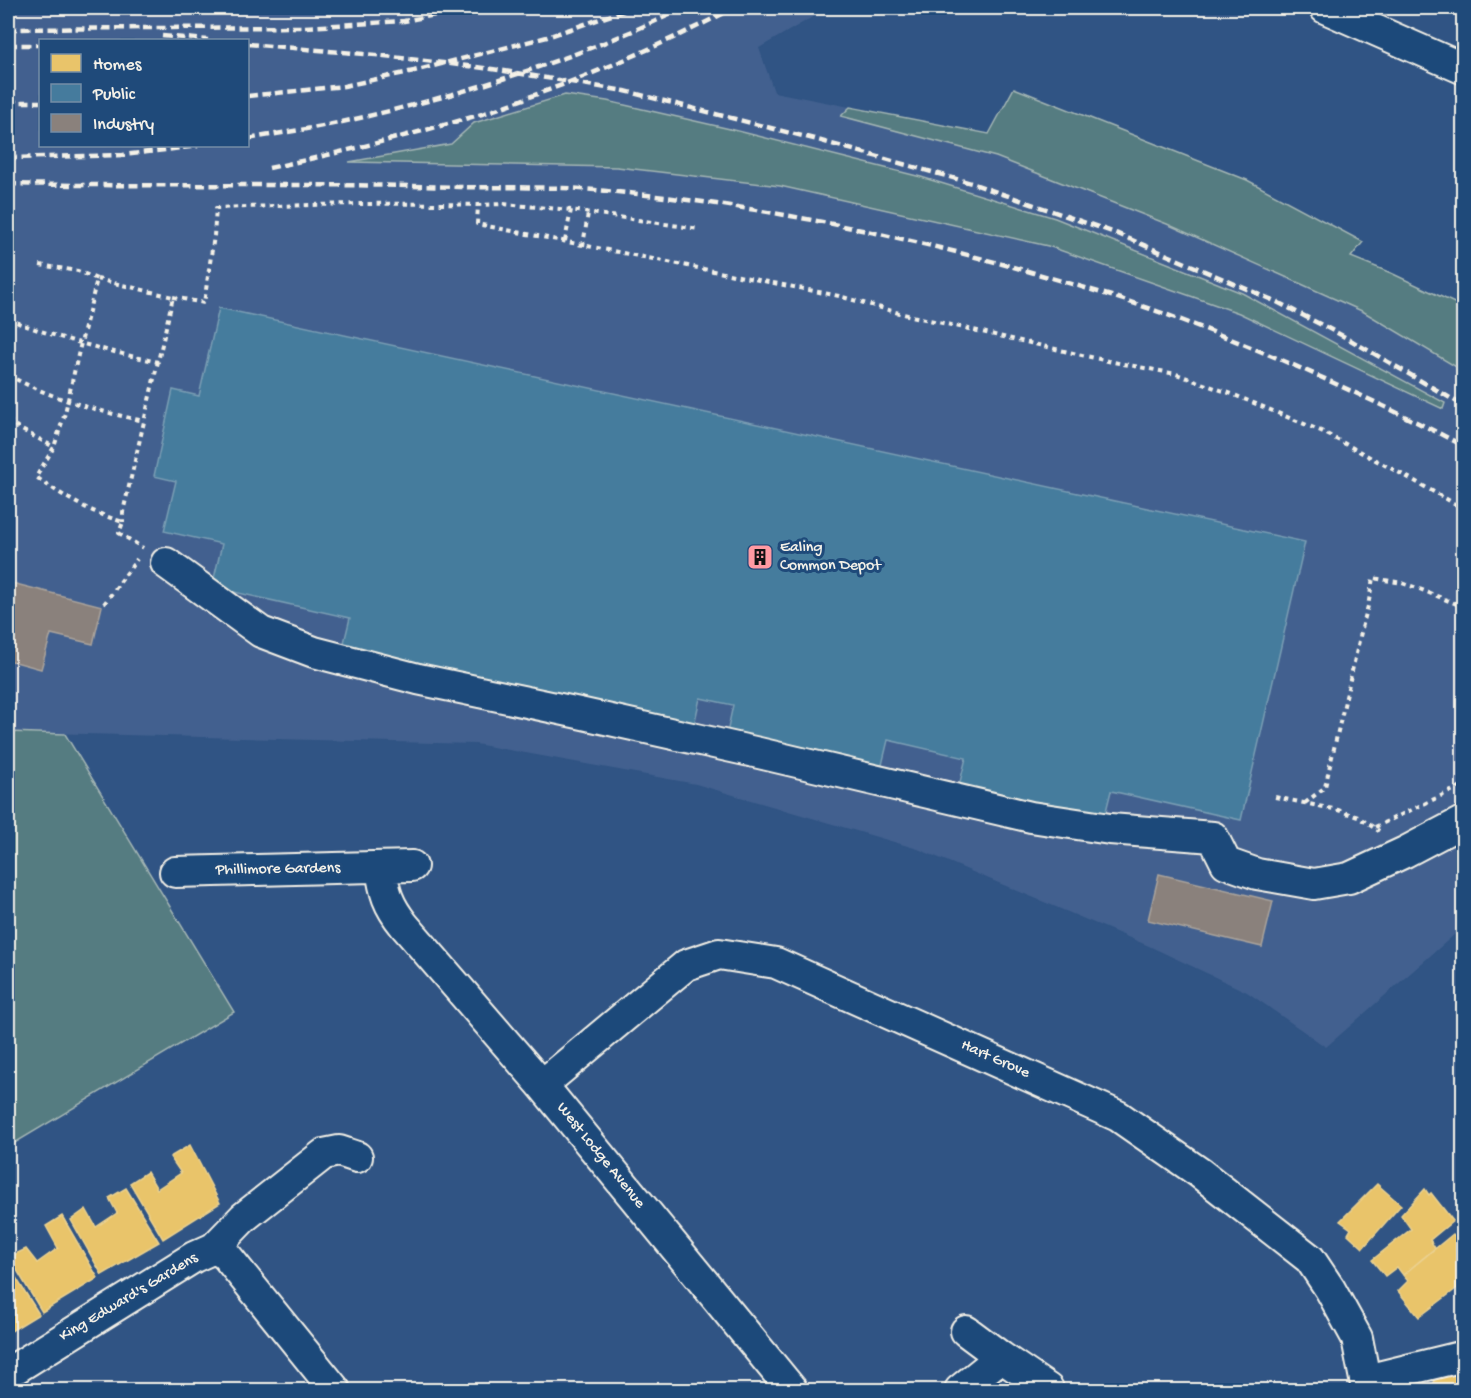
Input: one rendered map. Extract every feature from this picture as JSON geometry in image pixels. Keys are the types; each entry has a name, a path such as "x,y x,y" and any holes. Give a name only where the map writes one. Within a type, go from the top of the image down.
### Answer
{"street":[{"path":"1325,8 1464,69"},
{"path":"155,556 261,632 314,652 418,679 748,750 1031,817 1110,829 1213,837 1226,863 1257,874 1314,884 1349,878 1464,821"},
{"name":"Phillimore Gardens","path":"175,872 412,866"},
{"name":"West Lodge Avenue","path":"381,867 384,890 395,914 542,1085 792,1390"},
{"name":"Hart Grove","path":"542,1085 686,965 720,954 776,963 1118,1116 1200,1173 1310,1259 1330,1289 1357,1338 1366,1385"},
{"path":"214,1248 244,1217 324,1154 339,1151 357,1157"},
{"name":"King Edward's Gardens","path":"8,1373 194,1257 214,1248 225,1254 335,1390"},
{"path":"966,1331 1048,1389"},
{"path":"1366,1385 1464,1356"},
{"path":"960,1390 1001,1357"}],"path":[{"path":"40,265 78,271 97,279 204,303 216,208 343,204 503,204 571,210 699,229"},
{"path":"478,205 477,224 839,296 1108,361 1176,374 1232,394 1320,431 1464,509"},
{"path":"565,241 571,210"},
{"path":"583,246 588,213"},
{"path":"97,279 68,401 54,447 36,477 83,507 123,522"},
{"path":"104,604 155,556 119,533 173,297"},
{"path":"8,319 81,343 158,362"},
{"path":"8,375 26,385 68,401 104,413 144,421"},
{"path":"8,420 54,447"},
{"path":"1305,803 1325,787 1373,578 1409,585 1464,607"},
{"path":"1374,828 1464,785"},
{"path":"1275,797 1358,817 1380,832"}],"shaded area":[{"path":"8,8 828,8 759,48 774,92 1001,137 1224,205 1391,273 1463,307 1463,927 1326,1047 1247,992 1149,946 918,849 696,784 476,744 8,732"}],"green space":[{"path":"1014,88 1247,180 1363,242 1351,257 1463,307 1463,371 1364,312 1167,224 996,157 841,116 850,107 989,134"},
{"path":"565,95 607,101 730,129 921,177 1055,218 1242,293 1445,403 1443,409 1239,313 1048,246 780,186 617,167 349,162 451,144 474,123"},
{"path":"8,732 65,734 234,1012 8,1147"}],"building: Homes":[{"path":"190,1145 220,1203 163,1239 130,1183 147,1172 157,1189 181,1173 170,1157"},
{"path":"1377,1184 1401,1205 1363,1248 1348,1234 1351,1229 1340,1221"},
{"path":"126,1188 159,1242 102,1275 71,1220 86,1209 96,1227 117,1213 109,1198"},
{"path":"1425,1189 1429,1195 1431,1193 1453,1221 1430,1240 1435,1248 1403,1275 1397,1267 1385,1276 1372,1260 1411,1229 1401,1215"},
{"path":"62,1216 98,1278 42,1312 9,1257 26,1249 37,1263 58,1248 46,1226"},
{"path":"1453,1234 1464,1246 1464,1283 1419,1317 1398,1291 1408,1281 1403,1275"},
{"path":"8,1265 39,1314 8,1333"},
{"path":"1464,1370 1464,1390 1436,1390 1433,1380"}],"building: Public":[{"name":"Ealing Common Depot","path":"219,308 1305,542 1241,820 1111,791 1103,823 958,790 966,758 888,740 880,773 726,738 733,705 700,698 693,730 342,651 350,618 212,587 222,544 164,531 176,481 154,476 173,390 199,396"}],"building: Industry":[{"path":"8,582 102,606 93,644 51,634 41,669 8,660"},
{"path":"1159,874 1273,901 1262,947 1148,920"}],"railway":[{"path":"8,29 305,27 404,21 471,8"},
{"path":"249,96 344,86 414,71 547,37 632,8"},
{"path":"249,139 342,122 474,88 602,44 684,8"},
{"path":"269,168 376,143 494,110 608,67 734,8"},
{"path":"162,36 196,39"},
{"path":"249,44 376,55 492,69 625,91 814,139 971,183 1118,234 1277,302 1347,338 1464,406"},
{"path":"8,45 39,45"},
{"path":"8,102 39,102"},
{"path":"8,158 123,155 190,147"},
{"path":"8,184 561,188 649,195 758,210 865,231 971,256 1148,308 1294,365 1464,446"}],"place":[{"name":"Ealing Common Depot","path":"760,557"}]}
